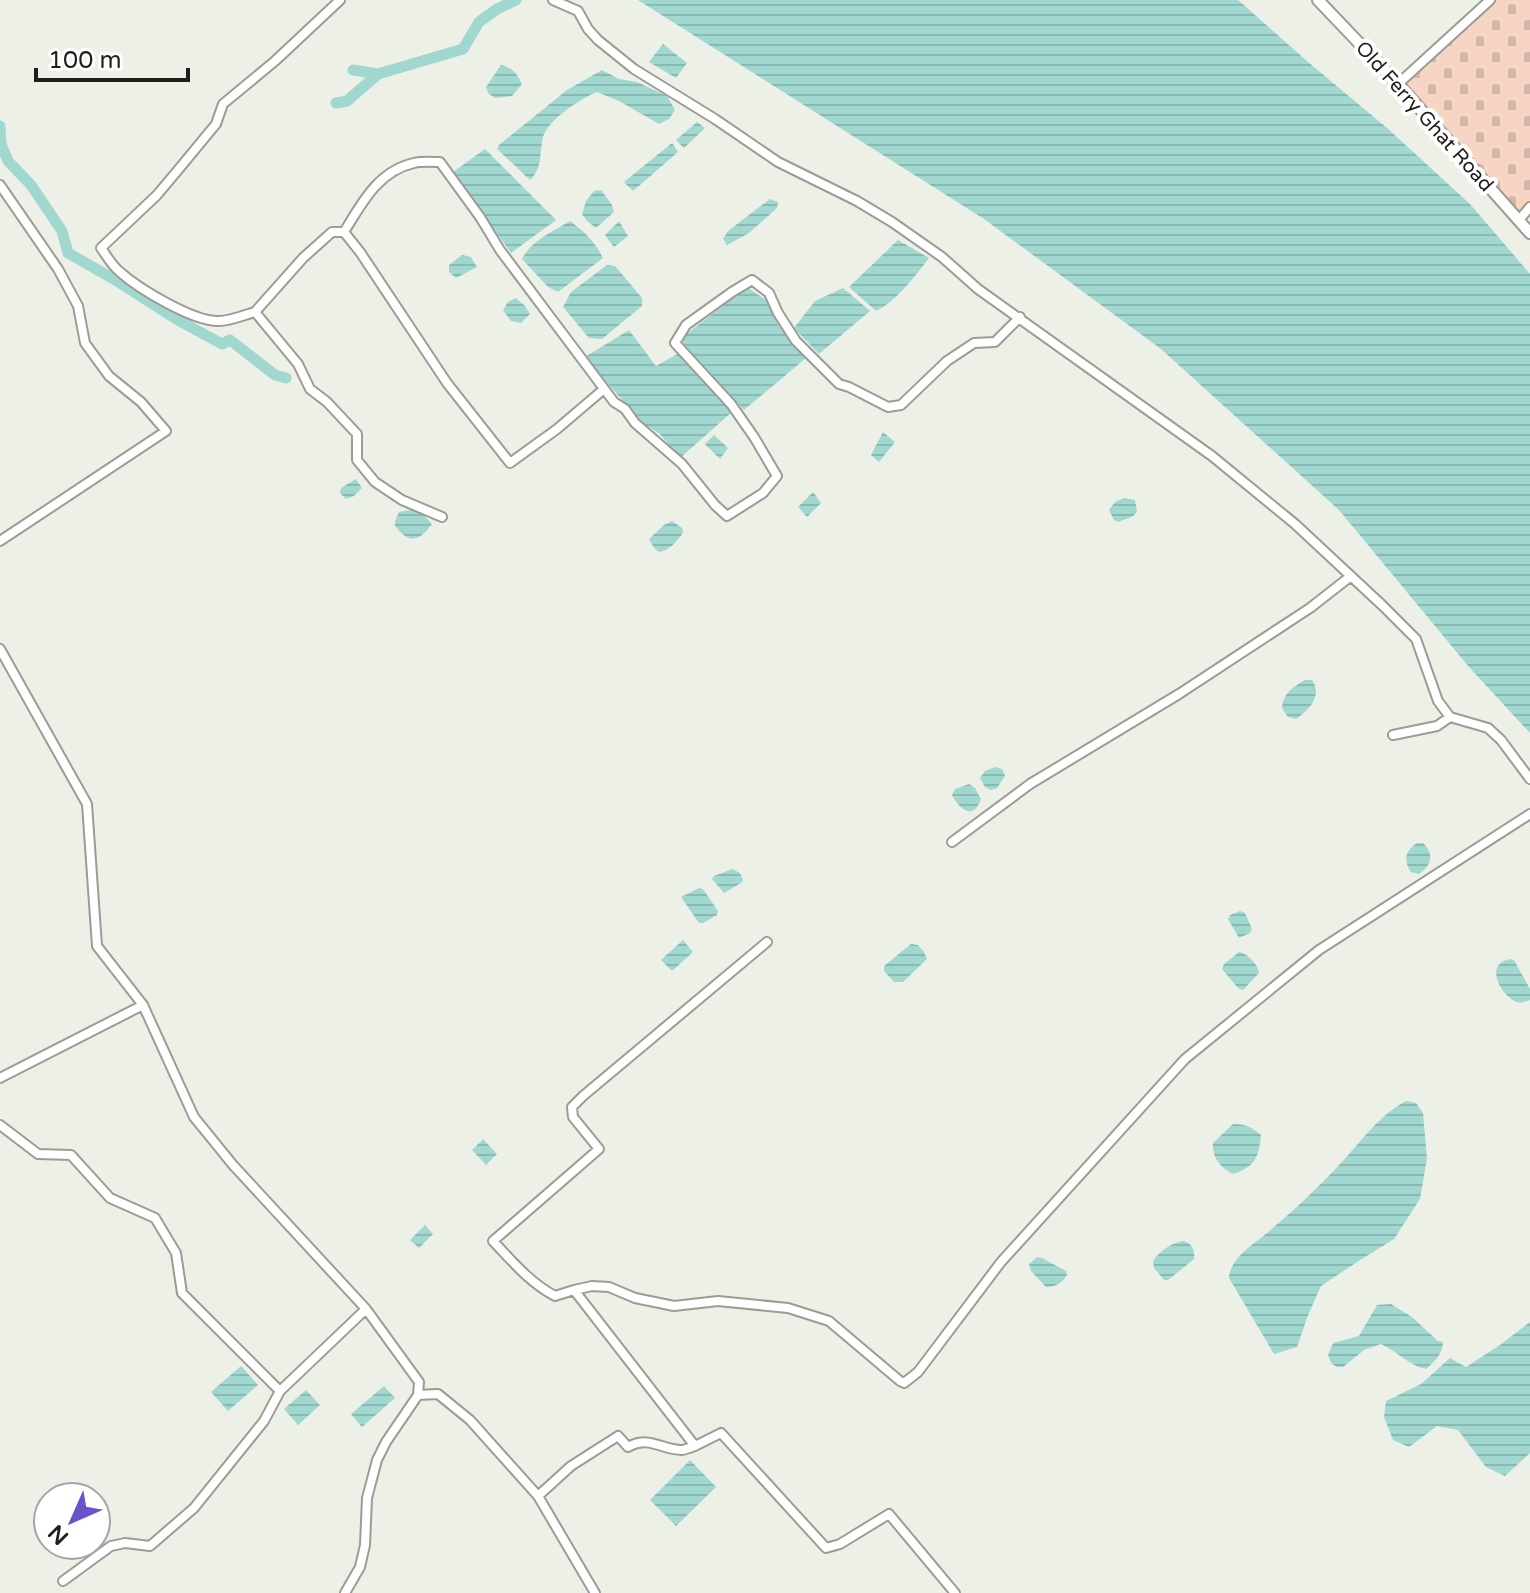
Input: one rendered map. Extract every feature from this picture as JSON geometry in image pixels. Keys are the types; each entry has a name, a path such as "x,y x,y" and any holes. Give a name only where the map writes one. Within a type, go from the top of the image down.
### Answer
{"street":[{"path":"340,0 275,61 223,104 216,124 157,195 101,248 118,271 136,285 197,317 220,322 255,312 303,258 332,232 344,232"},
{"path":"553,0 578,11 598,40 634,69 778,162 892,222 942,257 978,289 1212,456 1295,524 1416,639 1438,701 1450,717 1488,728 1501,740 1530,779"},
{"name":"Old Ferry Ghat Road","path":"1318,0 1398,84 1530,233"},
{"path":"1398,84 1490,0"},
{"path":"344,232 369,192 390,172 415,163 440,162 500,250 614,402 682,464 727,516 763,493 777,476 731,404 675,343 686,325 732,292 752,280 769,293 796,341 839,384 888,407 901,405 947,361 974,343 995,342 1020,317"},
{"path":"0,185 58,269 78,306 85,343 109,376 141,402 166,431 0,541"},
{"path":"1519,220 1530,207"},
{"path":"344,232 447,383 510,463 604,389"},
{"path":"255,312 298,364 310,389 357,434 357,460 375,482 402,500 442,517"},
{"path":"952,842 1030,784 1179,694 1310,608 1351,576"},
{"path":"0,649 87,804 97,946 143,1005 194,1117 233,1165 366,1309 419,1382 418,1395 377,1460 367,1498 365,1545 360,1567 345,1593"},
{"path":"1393,735 1437,726 1450,717"},
{"path":"767,942 572,1107 573,1117 599,1149 493,1241 541,1289 555,1296 592,1286 609,1287 635,1298 674,1306 718,1301 788,1308 829,1321 904,1383 918,1372 1001,1262 1185,1059 1319,950 1530,814"},
{"path":"0,1078 143,1005"},
{"path":"0,1125 38,1154 71,1155 110,1198 155,1218 176,1253 182,1293 280,1391"},
{"path":"574,1290 695,1446"},
{"path":"63,1581 111,1546 125,1543 150,1546 194,1508 264,1421 280,1391 366,1309"},
{"path":"418,1395 438,1394 470,1420 538,1496 595,1593"},
{"path":"538,1496 571,1466 618,1436 628,1447 647,1441 683,1450 721,1433 826,1548 840,1544 889,1514 955,1593"}],"green space":[{"path":"1494,0 1530,0 1530,200 1519,212 1407,84"}],"water":[{"path":"638,0 1238,0 1470,204 1530,274 1530,733 1469,667 1339,510 1161,349 984,219"},
{"path":"663,44 687,63 676,78 649,62"},
{"path":"501,65 514,72 522,84 512,96 495,98 486,87"},
{"path":"602,70 667,96 675,110 669,119 659,124 619,101 597,92 590,95 566,110 546,130 539,165 530,180 497,149 499,145 567,90"},
{"path":"697,122 705,128 684,148 676,140"},
{"path":"672,143 678,152 633,191 624,182"},
{"path":"485,149 556,220 511,253 453,172"},
{"path":"601,190 614,212 596,228 582,214 586,201 594,191"},
{"path":"770,199 778,202 777,208 749,233 727,245 723,239 728,231"},
{"path":"570,221 589,237 603,258 558,292 548,287 522,259 537,242"},
{"path":"619,221 628,236 614,247 605,235"},
{"path":"898,240 929,258 898,295 876,311 849,287"},
{"path":"462,255 471,257 477,267 456,278 449,272 449,265"},
{"path":"607,265 615,266 642,298 642,306 602,339 589,338 563,307 571,292"},
{"path":"747,287 766,300 778,325 806,358 744,410 683,343 684,336"},
{"path":"843,288 870,311 819,354 794,328 815,301"},
{"path":"516,298 530,314 521,323 511,321 503,310 508,302"},
{"path":"629,330 656,366 679,353 732,412 680,458 660,434 641,422 585,357"},
{"path":"883,432 895,442 879,462 871,455"},
{"path":"714,435 728,448 720,459 705,444"},
{"path":"356,479 362,488 346,499 340,493 341,488"},
{"path":"813,492 821,503 807,517 798,507"},
{"path":"1124,498 1135,500 1137,512 1118,522 1109,510 1115,502"},
{"path":"419,510 432,524 419,537 405,536 395,526 399,512"},
{"path":"672,521 682,528 683,533 670,547 659,552 649,539"},
{"path":"1305,680 1312,680 1315,686 1313,702 1296,719 1288,717 1282,708 1284,698"},
{"path":"995,767 1002,769 1005,776 997,788 991,790 980,778 985,771"},
{"path":"969,784 981,799 974,810 966,811 952,795 955,789"},
{"path":"1417,843 1427,847 1430,856 1429,864 1419,874 1411,872 1406,860 1410,849"},
{"path":"732,869 740,873 743,880 724,893 712,879"},
{"path":"703,889 718,911 717,915 703,923 699,923 681,897"},
{"path":"1240,911 1245,913 1252,929 1239,938 1228,919"},
{"path":"683,940 693,952 672,971 661,960"},
{"path":"911,944 918,945 927,959 903,982 894,982 884,971 884,966"},
{"path":"1239,952 1252,960 1259,973 1243,990 1222,969"},
{"path":"1511,959 1530,989 1530,1000 1517,1002 1501,987 1496,973 1498,967"},
{"path":"1406,1101 1416,1103 1423,1113 1427,1158 1420,1199 1394,1239 1321,1286 1297,1347 1274,1354 1229,1278 1236,1260 1321,1184 1378,1122"},
{"path":"1233,1124 1248,1126 1261,1135 1254,1160 1233,1174 1218,1162 1213,1143"},
{"path":"483,1139 497,1154 486,1165 472,1150"},
{"path":"425,1225 433,1234 419,1248 410,1240"},
{"path":"1183,1241 1192,1247 1194,1259 1164,1280 1154,1268 1153,1261 1166,1248"},
{"path":"1037,1257 1066,1271 1067,1275 1058,1284 1046,1287 1031,1271 1029,1264"},
{"path":"1391,1304 1443,1342 1440,1354 1432,1364 1426,1369 1420,1367 1381,1344 1364,1350 1343,1367 1331,1363 1328,1355 1333,1343 1359,1336 1377,1305"},
{"path":"1530,1322 1530,1453 1505,1476 1486,1467 1458,1430 1437,1426 1409,1447 1393,1440 1384,1417 1386,1401 1421,1384 1450,1358 1466,1367"},
{"path":"241,1366 258,1385 228,1411 211,1392"},
{"path":"384,1386 395,1398 362,1427 351,1414"},
{"path":"306,1390 320,1405 298,1425 284,1409"},
{"path":"690,1460 716,1487 676,1526 650,1500"}],"waterway":[{"path":"353,70 378,74 463,49 479,22 516,0"},
{"path":"336,103 347,101 378,74"},
{"path":"0,126 1,144 8,161 31,185 62,231 68,253 222,344 230,340 275,375 286,378"}]}
